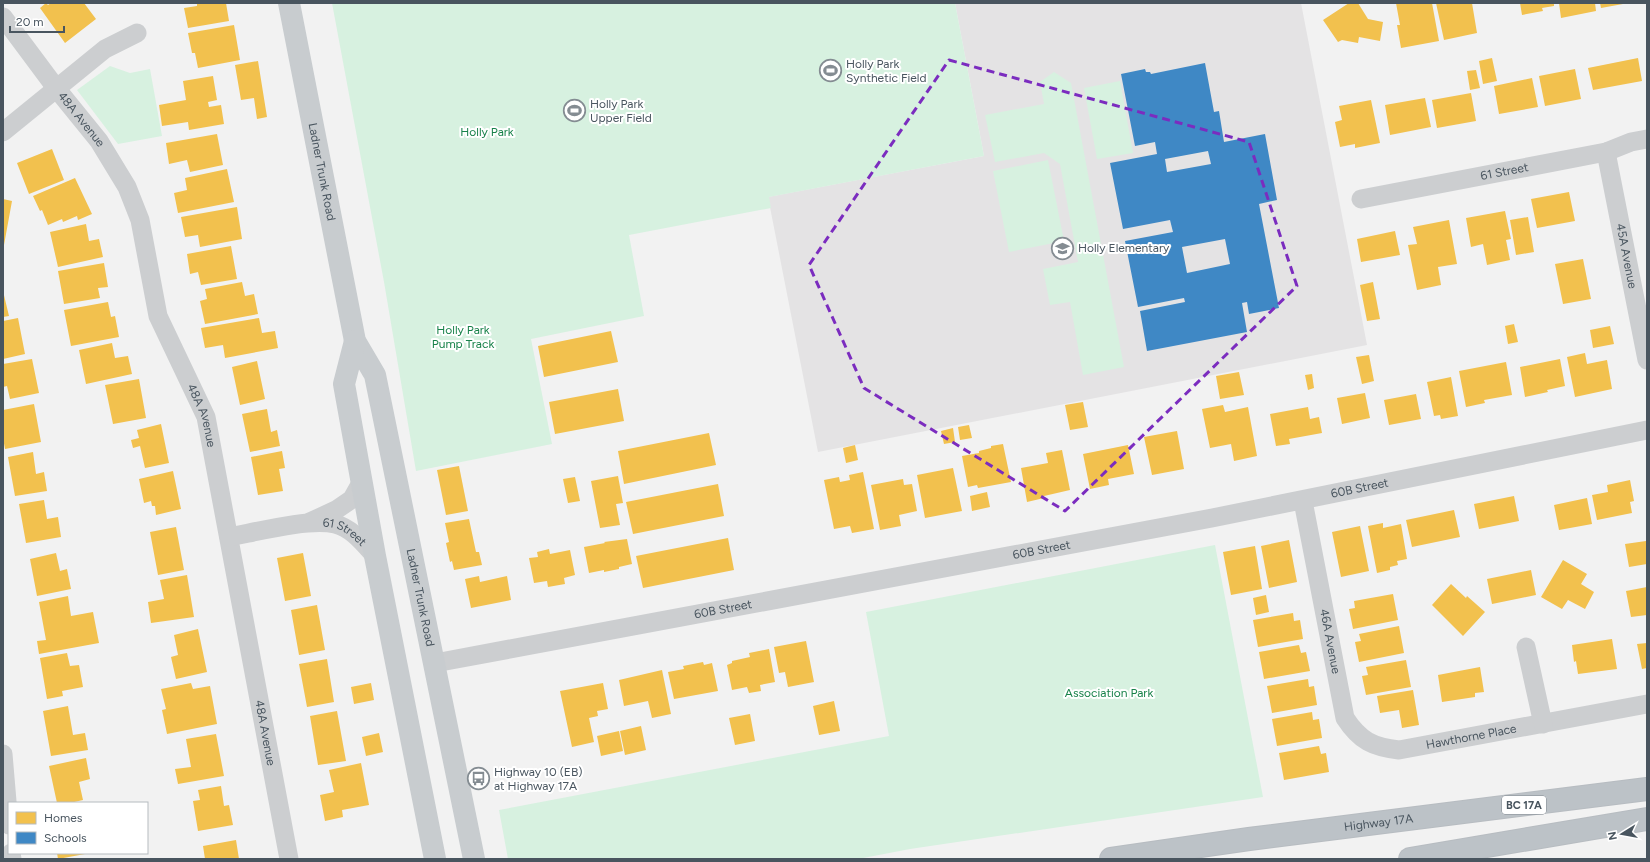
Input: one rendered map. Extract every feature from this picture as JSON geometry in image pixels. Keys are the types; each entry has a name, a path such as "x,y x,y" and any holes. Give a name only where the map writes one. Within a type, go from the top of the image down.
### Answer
{"highway":[{"name":"Highway 17A","path":"1111,859 1249,839 1647,788"},
{"path":"1410,859 1647,819"}],"main road":[{"name":"Ladner Trunk Road","path":"290,3 355,341 375,375 474,859"},
{"name":"Ladner Trunk Road","path":"355,341 344,384 361,483 435,859"}],"street":[{"name":"48A Avenue","path":"3,17 56,88 99,141 127,187 140,220 158,316 206,417 288,859"},
{"path":"3,132 105,48 137,34"},
{"name":"61 Street","path":"1361,199 1606,152 1631,142 1647,139"},
{"name":"45A Avenue","path":"1606,152 1647,360"},
{"name":"60B Street","path":"435,664 1303,501 1647,430"},
{"name":"61 Street","path":"307,523 336,510 352,498 361,483"},
{"name":"46A Avenue","path":"1303,501 1346,718 1355,733 1368,742 1383,748 1399,750"},
{"name":"61 Street","path":"229,537 307,523 335,524 354,534 375,556"},
{"path":"1526,647 1543,724"},
{"name":"Hawthorne Place","path":"1399,750 1647,704"},
{"path":"3,754 8,813"}],"highlighted area":[{"path":"949,60 1249,142 1297,286 1065,511 864,388 809,265"}],"shaded area":[{"name":"Holly Elementary","path":"955,3 1301,3 1367,345 818,452 768,197 984,156"}],"green space":[{"name":"Holly Park","path":"332,3 955,3 984,156 769,197 771,208 629,235 644,316 531,339 552,444 416,471 384,282"},
{"path":"110,66 130,73 150,69 162,136 118,144 77,90"},
{"path":"1054,72 1071,83 1124,367 1083,375 1070,302 1050,305 1043,269 1078,262 1060,164 1044,153 995,162 985,115 1044,104 1040,82"},
{"path":"1120,81 1133,153 1097,159 1084,88"},
{"path":"1048,160 1064,241 1009,252 993,171"},
{"name":"Association Park","path":"1215,545 1263,797 910,849 858,859 508,859 499,810 889,736 866,612"}],"building: Homes":[{"path":"46,3 48,5 51,3 84,3 96,19 65,43 40,8"},
{"path":"197,3 226,3 229,21 188,28 184,8 197,6"},
{"path":"1349,3 1358,3 1368,19 1383,22 1380,41 1359,37 1358,43 1342,40 1338,42 1323,20"},
{"path":"1396,3 1432,3 1439,41 1401,48 1397,25 1400,25"},
{"path":"1436,3 1472,3 1477,33 1444,40"},
{"path":"1520,3 1554,3 1554,6 1542,8 1543,11 1522,15"},
{"path":"1559,3 1595,3 1596,11 1561,18"},
{"path":"1600,3 1623,3 1623,4 1601,8"},
{"path":"234,25 240,60 198,68 195,53 192,53 188,33"},
{"path":"1492,58 1497,81 1483,84 1479,61"},
{"path":"1638,58 1642,81 1593,90 1588,68"},
{"path":"258,61 267,117 257,119 254,98 241,100 235,65"},
{"path":"1575,69 1581,99 1545,106 1539,76"},
{"path":"1476,70 1480,88 1470,90 1467,71"},
{"path":"213,76 217,100 208,102 209,107 221,105 224,124 189,130 188,122 162,126 159,105 186,100 183,81"},
{"path":"1532,78 1538,107 1499,114 1494,86"},
{"path":"1471,93 1476,121 1437,128 1432,100"},
{"path":"1425,98 1431,127 1390,135 1385,105"},
{"path":"1371,100 1380,143 1355,148 1355,144 1340,147 1335,122 1342,120 1339,106"},
{"path":"217,134 223,165 190,172 187,160 169,164 166,143"},
{"path":"52,149 64,180 29,194 17,163"},
{"path":"227,169 234,202 178,213 174,193 187,190 185,178"},
{"path":"75,178 92,214 78,220 77,216 63,222 62,219 48,225 42,210 40,211 33,196"},
{"path":"1569,192 1575,221 1537,228 1531,199"},
{"path":"3,199 12,201 4,245 3,245"},
{"path":"237,207 242,239 200,247 198,235 185,237 181,217"},
{"path":"1505,211 1511,239 1506,240 1510,260 1487,265 1483,244 1471,247 1466,218"},
{"path":"1528,217 1534,252 1516,255 1510,220"},
{"path":"1449,220 1457,264 1438,267 1441,285 1417,290 1408,245 1417,244 1413,227"},
{"path":"86,224 89,241 99,239 103,257 58,267 50,232"},
{"path":"1395,231 1400,255 1361,262 1357,239"},
{"path":"231,246 237,279 201,285 198,272 190,274 187,254"},
{"path":"1583,259 1591,299 1563,304 1555,264"},
{"path":"104,263 108,287 98,288 100,298 64,304 58,271"},
{"path":"242,282 245,296 254,294 258,314 205,324 200,301 207,299 205,289"},
{"path":"1373,282 1380,319 1367,321 1360,285"},
{"path":"3,291 9,316 3,317"},
{"path":"108,302 111,317 115,316 119,337 71,346 64,310"},
{"path":"18,318 25,354 3,359 3,321"},
{"path":"259,318 262,333 275,331 278,348 225,358 223,345 205,348 201,328"},
{"path":"1514,324 1518,342 1508,344 1505,326"},
{"path":"1610,326 1614,344 1593,348 1590,330"},
{"path":"611,331 618,362 544,377 538,346"},
{"path":"112,343 115,358 128,356 132,374 86,384 79,350"},
{"path":"1585,353 1587,364 1607,360 1612,389 1575,397 1567,357"},
{"path":"1369,355 1374,381 1362,384 1356,357"},
{"path":"32,359 39,393 10,399 7,386 3,387 3,364"},
{"path":"1560,359 1565,386 1547,390 1548,392 1525,397 1520,367"},
{"path":"257,361 265,399 240,405 232,367"},
{"path":"1506,362 1512,395 1484,400 1485,403 1466,407 1459,371"},
{"path":"1239,372 1244,395 1220,399 1216,376"},
{"path":"1312,374 1314,388 1308,390 1305,375"},
{"path":"1451,377 1458,416 1441,419 1440,415 1434,416 1427,382"},
{"path":"139,379 146,418 113,424 105,385"},
{"path":"618,389 624,421 555,434 549,402"},
{"path":"1365,393 1370,418 1342,424 1337,398"},
{"path":"1416,394 1421,419 1389,425 1384,400"},
{"path":"1083,402 1088,427 1070,430 1065,405"},
{"path":"34,404 41,442 5,449 3,438 3,410"},
{"path":"1223,405 1225,412 1248,407 1257,456 1234,461 1231,444 1210,448 1202,409"},
{"path":"1308,407 1310,419 1319,417 1322,433 1289,439 1290,444 1276,446 1270,414"},
{"path":"267,409 271,432 277,430 280,446 250,452 242,414"},
{"path":"161,424 169,463 145,468 140,446 133,448 131,440 139,438 137,430"},
{"path":"969,425 972,438 960,440 958,427"},
{"path":"953,428 955,442 944,444 941,431"},
{"path":"1177,431 1184,469 1152,475 1144,437"},
{"path":"709,433 716,465 624,484 618,451"},
{"path":"1003,444 1011,482 978,488 977,485 968,487 962,456 979,453 979,451 991,448 991,446"},
{"path":"855,445 858,460 846,463 843,448"},
{"path":"1128,445 1134,474 1108,479 1109,485 1090,489 1083,454"},
{"path":"1062,450 1070,490 1044,496 1044,498 1027,502 1021,468 1048,463 1046,453"},
{"path":"282,451 285,468 279,469 283,491 258,495 251,457"},
{"path":"33,452 36,474 44,472 47,491 15,496 8,457"},
{"path":"459,466 468,511 446,515 437,470"},
{"path":"953,468 962,511 925,518 917,475"},
{"path":"173,471 181,509 156,515 155,506 152,506 151,501 144,503 139,479"},
{"path":"863,472 874,529 852,533 850,526 834,529 824,480 839,477 840,482 850,480 849,475"},
{"path":"618,476 623,503 616,504 620,525 600,528 591,481"},
{"path":"575,477 580,501 568,503 563,479"},
{"path":"903,479 904,485 912,484 917,511 899,515 901,526 880,530 871,485"},
{"path":"1630,480 1634,501 1630,502 1632,513 1597,520 1592,495 1608,492 1607,485"},
{"path":"718,484 724,516 633,534 626,502"},
{"path":"987,492 990,507 972,511 970,496"},
{"path":"1514,496 1519,521 1479,529 1474,504"},
{"path":"1587,498 1592,524 1559,530 1554,505"},
{"path":"44,500 47,519 58,517 61,537 26,543 19,504"},
{"path":"1454,510 1460,537 1412,547 1406,520"},
{"path":"469,519 476,552 479,552 482,565 454,570 452,561 450,562 446,543 449,542 445,523"},
{"path":"1383,523 1383,528 1401,524 1407,559 1397,561 1398,565 1390,567 1390,570 1377,573 1368,526"},
{"path":"1360,526 1369,571 1341,577 1332,532"},
{"path":"176,527 184,570 158,575 150,532"},
{"path":"728,538 734,570 643,588 636,556"},
{"path":"627,539 632,564 619,567 619,569 589,573 584,547 605,543 604,542"},
{"path":"1289,540 1297,582 1269,588 1261,546"},
{"path":"1646,541 1647,564 1629,567 1625,544"},
{"path":"1255,546 1262,589 1231,595 1223,552"},
{"path":"549,549 550,554 570,550 575,575 564,578 565,584 548,587 547,581 534,583 529,558 538,557 537,552"},
{"path":"56,553 60,571 67,569 71,589 37,596 30,559"},
{"path":"303,553 311,596 285,601 277,558"},
{"path":"1563,560 1587,574 1581,584 1594,592 1585,609 1568,600 1562,609 1541,597"},
{"path":"1531,570 1536,595 1492,604 1487,579"},
{"path":"187,575 194,617 151,623 148,602 164,599 160,580"},
{"path":"479,576 480,582 507,576 511,600 471,608 465,579"},
{"path":"1451,584 1466,598 1467,596 1485,612 1463,636 1432,605"},
{"path":"1647,587 1647,615 1631,617 1626,591"},
{"path":"1393,594 1398,620 1353,629 1349,609 1355,608 1354,601"},
{"path":"1266,595 1269,612 1256,615 1253,598"},
{"path":"68,596 71,616 93,612 99,643 39,654 37,641 46,640 39,602"},
{"path":"317,605 325,650 299,655 291,610"},
{"path":"1293,613 1294,621 1300,620 1303,639 1258,647 1253,620"},
{"path":"1399,626 1404,653 1359,662 1355,642 1361,641 1359,634"},
{"path":"198,629 207,672 176,679 171,657 178,655 174,635"},
{"path":"1612,639 1617,669 1578,674 1576,661 1574,662 1572,645"},
{"path":"806,641 814,682 788,687 785,672 779,673 774,647"},
{"path":"1647,643 1647,668 1642,669 1637,644"},
{"path":"1299,645 1301,653 1306,652 1310,671 1264,679 1259,652"},
{"path":"769,649 775,682 760,685 761,691 749,693 747,687 732,690 727,665 732,663 732,661 750,657 749,653"},
{"path":"67,653 70,666 79,665 83,687 62,691 63,696 47,699 40,658"},
{"path":"327,659 334,702 307,707 299,664"},
{"path":"1406,660 1411,687 1366,695 1362,676 1368,675 1366,667"},
{"path":"703,662 704,665 712,663 718,691 674,699 668,672 684,669 683,666"},
{"path":"1480,667 1484,692 1475,693 1475,697 1442,702 1438,675"},
{"path":"662,670 671,714 652,718 648,701 624,706 619,680"},
{"path":"1308,679 1309,687 1314,686 1317,705 1272,713 1267,686"},
{"path":"191,683 193,689 210,686 217,724 167,734 162,710 166,709 161,689"},
{"path":"371,683 374,700 354,704 351,687"},
{"path":"603,683 608,709 597,711 598,716 589,718 594,742 572,747 560,691"},
{"path":"1413,690 1419,725 1402,728 1399,710 1380,713 1377,696"},
{"path":"834,701 840,731 819,735 813,706"},
{"path":"68,706 73,735 85,733 88,750 51,756 43,711"},
{"path":"337,711 346,761 318,765 310,716"},
{"path":"1312,712 1313,720 1319,719 1322,738 1277,746 1272,719"},
{"path":"750,714 755,741 735,745 729,718"},
{"path":"641,726 646,750 625,755 620,731"},
{"path":"619,731 623,751 601,756 597,736"},
{"path":"379,733 383,752 366,756 362,737"},
{"path":"216,734 224,776 178,784 175,769 191,767 186,739"},
{"path":"1319,746 1321,754 1326,753 1329,772 1284,780 1279,753"},
{"path":"86,758 90,779 79,782 83,800 74,802 57,802 49,766"},
{"path":"361,763 369,805 342,810 343,817 325,821 320,795 334,792 329,770"},
{"path":"221,786 224,806 229,805 233,825 198,831 193,801 200,800 198,790"},
{"path":"236,840 239,859 205,859 203,846"},
{"path":"57,854 85,854 58,859"}],"building: Schools":[{"name":"Holly Elementary","path":"1205,63 1214,112 1219,111 1224,142 1265,134 1277,200 1259,204 1279,308 1249,314 1247,302 1242,303 1247,332 1147,351 1140,311 1185,302 1184,298 1138,307 1125,241 1173,232 1170,220 1123,229 1110,163 1157,154 1155,142 1135,146 1121,74 1145,69 1146,72 1150,72 1151,74","holes":["1208,151 1211,164 1167,172 1165,159","1225,239 1230,264 1187,273 1182,247"]}],"place":[{"name":"Holly Park Synthetic Field","path":"830,71"},
{"name":"Holly Park Upper Field","path":"575,111"},
{"name":"Holly Elementary","path":"1063,248"},
{"name":"Highway 10 (EB) at Highway 17A","path":"479,779"}],"park label":[{"name":"Holly Park Pump Track","path":"463,337"}]}
